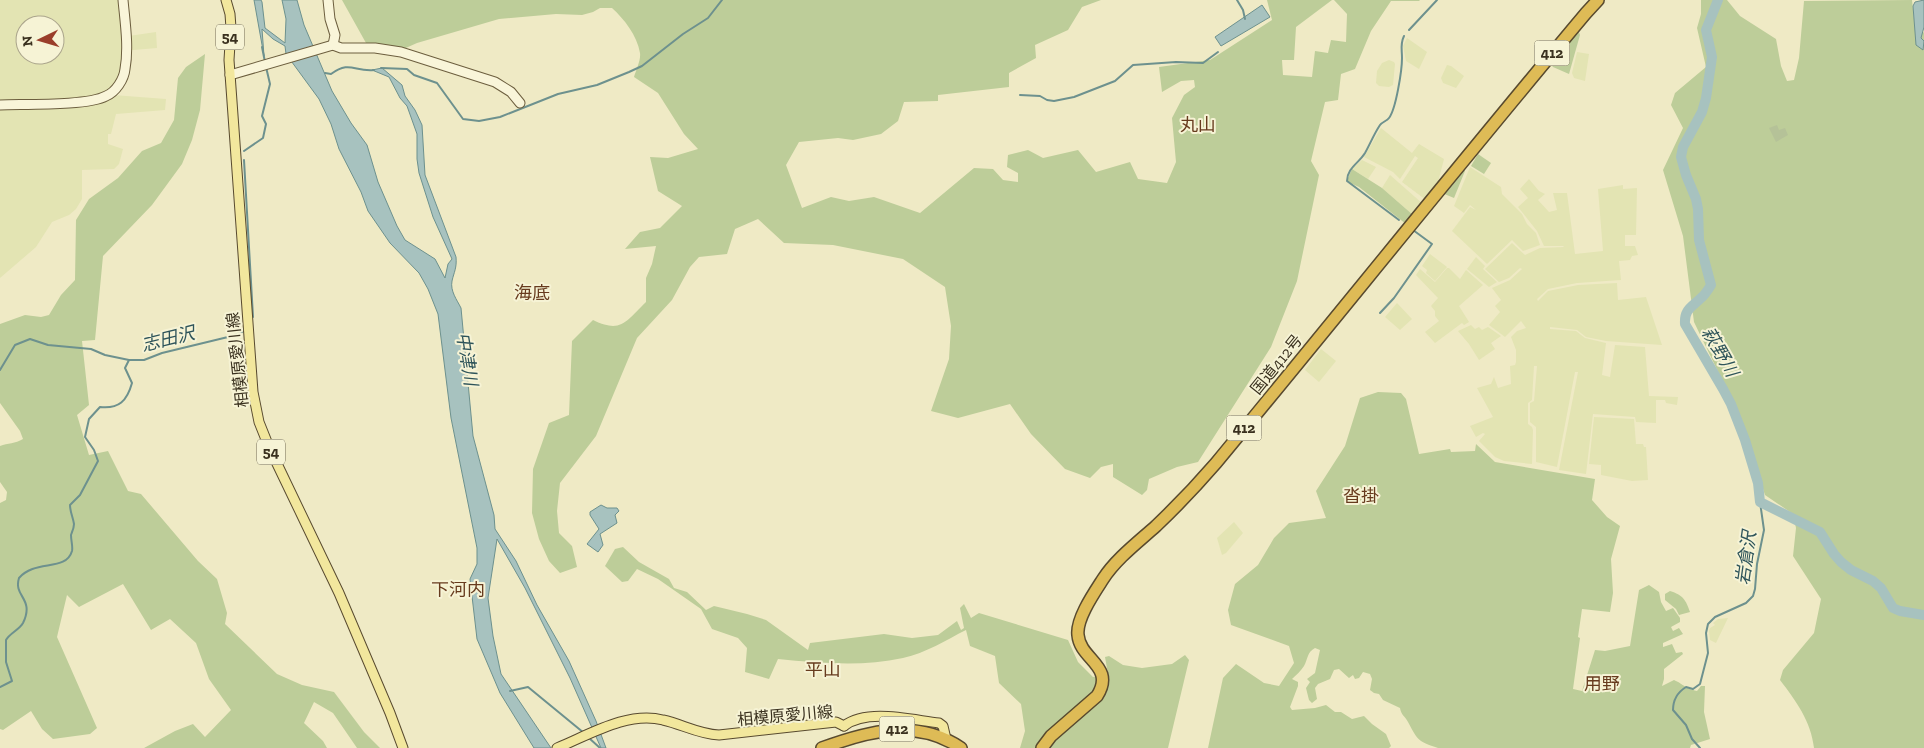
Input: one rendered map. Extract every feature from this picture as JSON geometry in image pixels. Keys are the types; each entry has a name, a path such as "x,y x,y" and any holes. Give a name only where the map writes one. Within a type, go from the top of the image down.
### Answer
{"highway":[{"name":"国道412号","path":"1042,748 1050,736 1097,696 1101,690 1101,671 1080,645 1077,633 1078,624 1109,570 1188,496 1526,84 1598,0"},
{"name":"412","path":"822,748 870,732 905,729 946,739 961,748"}],"main road":[{"name":"相模原愛川線","path":"226,0 231,28 229,53 234,74 253,392 259,422 269,447 339,593 404,748"},
{"name":"相模原愛川線","path":"557,748 616,724 639,718 656,718 705,734 719,735 836,722 844,726 856,719 879,716 939,723 943,726 946,739"},
{"path":"844,726 848,738"}],"street":[{"path":"0,105 98,100 108,96 121,81 125,69 123,0"},
{"path":"328,0 330,19 335,35 331,47"},
{"path":"234,74 331,47 375,48 401,52 495,82 511,92 520,103"}],"green space":[{"path":"0,0 120,0 122,37 156,32 157,48 122,51 122,67 113,95 166,99 165,110 116,114 111,134 108,134 108,144 123,149 119,164 114,169 82,170 82,199 76,209 69,215 52,222 36,247 0,278"},
{"path":"342,0 1101,0 1082,7 1068,30 1035,45 1036,58 1009,73 1009,87 938,95 938,101 904,102 898,121 881,134 853,140 838,138 799,142 786,165 802,208 831,197 849,201 874,197 920,213 974,168 993,169 1003,180 1018,182 1018,173 1007,167 1008,155 1028,150 1043,158 1078,150 1096,172 1130,162 1138,179 1167,183 1176,162 1172,118 1184,95 1195,87 1194,80 1181,81 1162,92 1159,67 1210,60 1272,20 1267,0 1332,0 1296,27 1294,60 1282,60 1283,75 1312,77 1315,51 1328,53 1331,40 1346,42 1347,14 1334,0 1420,0 1391,1 1371,31 1355,69 1341,74 1338,100 1325,102 1311,161 1319,175 1297,281 1271,347 1198,462 1177,467 1149,479 1147,490 1142,495 1113,477 1113,464 1101,467 1090,478 1065,469 1031,434 1010,404 958,418 931,411 949,359 951,326 945,287 903,259 833,245 784,243 758,219 735,229 727,254 699,257 690,267 672,300 637,338 596,436 560,483 557,511 559,533 572,546 577,567 560,573 549,561 539,539 532,513 533,469 549,423 569,415 572,341 593,320 611,326 623,323 646,302 646,278 652,264 656,246 625,249 640,232 660,228 682,206 658,191 650,157 668,158 698,149 684,134 658,93 634,77 640,59 638,46 629,28 612,8 600,8 582,15 556,14 499,19 417,43 399,51 372,46 366,43"},
{"path":"1701,0 1727,0 1740,16 1776,39 1781,66 1787,81 1794,80 1799,58 1804,1 1912,0 1916,37 1924,32 1924,748 1814,748 1806,720 1780,680 1783,670 1814,633 1821,599 1793,556 1796,528 1793,514 1765,495 1738,413 1694,322 1683,236 1663,170 1683,128 1671,105 1675,93 1706,67 1697,28 1701,14"},
{"path":"1578,30 1580,35 1569,74 1553,67 1550,63"},
{"path":"1407,38 1427,52 1419,69 1406,61 1403,46"},
{"path":"1577,52 1589,54 1585,81 1574,78 1572,73"},
{"path":"205,54 200,110 192,140 182,164 152,205 103,256 95,340 82,341 89,405 77,415 89,455 108,451 128,491 141,494 198,561 217,579 227,613 225,624 277,674 302,685 334,692 364,732 380,748 357,748 333,713 314,702 304,723 323,741 327,748 144,748 175,731 193,724 205,737 231,710 209,679 196,643 170,619 151,630 123,584 79,607 67,595 57,637 97,728 90,734 53,739 42,729 31,711 3,730 0,729 0,503 6,500 7,492 0,482 0,446 23,439 20,431 0,403 0,324 25,315 41,317 49,315 61,295 75,280 76,220 89,199 118,178 142,151 161,143 174,120 178,78 186,67"},
{"path":"1389,60 1395,64 1393,85 1389,87 1379,86 1376,83 1377,71 1382,63"},
{"path":"1447,65 1464,76 1456,88 1443,83 1441,78"},
{"path":"1777,125 1779,130 1785,128 1788,135 1776,142 1769,128"},
{"path":"1381,128 1412,153 1419,144 1444,159 1437,186 1426,200 1402,182 1418,158 1415,156 1400,179 1393,172 1364,157"},
{"path":"1478,154 1491,163 1484,174 1471,166"},
{"path":"1362,160 1376,167 1368,179 1352,169"},
{"path":"1470,167 1501,187 1502,194 1522,214 1527,224 1536,233 1540,245 1523,251 1512,240 1487,264 1452,231 1470,207 1476,210 1470,205 1464,213 1454,206"},
{"path":"1463,168 1465,171 1454,198 1442,193"},
{"path":"1352,169 1382,188 1413,215 1406,224 1359,187 1348,182"},
{"path":"1390,175 1423,204 1413,215 1382,188"},
{"path":"1529,179 1539,191 1545,194 1538,200 1549,212 1557,210 1553,193 1567,193 1575,254 1603,251 1598,189 1623,185 1623,189 1637,188 1636,235 1625,235 1625,246 1635,246 1638,255 1632,256 1630,260 1619,261 1621,280 1577,283 1548,289 1537,299 1538,301 1548,291 1578,285 1617,283 1618,300 1646,297 1662,345 1606,341 1586,337 1577,330 1550,327 1550,329 1576,331 1585,338 1606,343 1602,375 1610,377 1615,345 1645,347 1649,396 1678,397 1677,405 1666,403 1665,400 1656,400 1656,423 1636,422 1635,417 1593,414 1586,474 1559,470 1578,372 1575,372 1557,467 1536,462 1536,427 1530,422 1530,403 1534,401 1537,366 1534,366 1532,400 1528,403 1528,424 1533,430 1532,464 1504,461 1495,457 1479,441 1485,434 1483,433 1476,437 1470,426 1493,417 1477,388 1491,384 1494,377 1498,388 1511,384 1510,366 1515,365 1516,350 1511,337 1517,331 1526,328 1521,321 1505,337 1489,325 1500,312 1495,306 1501,300 1492,288 1510,280 1522,269 1520,268 1509,278 1499,282 1485,269 1512,243 1525,255 1540,248 1564,247 1544,246 1537,231 1518,207 1528,198 1520,189"},
{"path":"1430,254 1447,267 1435,281 1426,273 1427,270 1422,266"},
{"path":"1476,257 1485,266 1483,269 1497,282 1489,287 1467,269"},
{"path":"1447,268 1460,279 1466,270 1483,285 1459,306 1469,322 1464,325 1462,323 1435,343 1425,332 1439,321 1431,306 1438,298 1416,275 1420,269 1435,282"},
{"path":"1397,303 1412,319 1400,330 1385,317"},
{"path":"1471,325 1475,329 1479,327 1482,330 1488,327 1501,336 1491,343 1495,349 1479,360 1458,331"},
{"path":"1321,349 1336,361 1319,382 1305,370"},
{"path":"1378,392 1401,393 1406,399 1419,454 1450,449 1451,452 1475,451 1476,444 1495,462 1595,479 1592,500 1607,517 1620,526 1611,559 1613,593 1610,612 1582,609 1573,689 1582,691 1595,650 1605,651 1630,646 1639,590 1649,585 1659,592 1661,602 1666,611 1673,608 1680,618 1680,622 1671,627 1673,631 1679,628 1683,634 1663,643 1663,647 1672,644 1676,653 1682,652 1683,654 1664,669 1662,686 1674,680 1687,688 1697,691 1701,686 1705,686 1704,712 1710,739 1691,745 1690,748 1438,748 1422,742 1402,714 1400,708 1383,700 1379,694 1370,690 1372,679 1370,674 1363,672 1359,678 1355,679 1353,675 1349,678 1339,669 1334,670 1330,679 1318,684 1315,688 1317,699 1312,703 1309,700 1306,688 1310,682 1307,679 1315,673 1320,650 1315,648 1309,654 1303,668 1292,679 1298,682 1298,686 1290,707 1292,710 1326,705 1335,712 1341,712 1352,719 1364,716 1386,734 1391,746 1389,748 1208,748 1223,678 1236,664 1264,683 1279,686 1294,663 1289,646 1231,625 1228,610 1235,584 1258,565 1274,538 1289,523 1326,518 1316,491 1345,446 1360,398"},
{"path":"1594,417 1634,419 1636,444 1643,444 1646,447 1648,480 1632,481 1601,475 1601,465 1589,464"},
{"path":"1234,522 1243,533 1226,553 1222,555 1217,538"},
{"path":"623,547 639,562 669,579 674,588 687,592 706,610 714,606 766,620 808,650 810,643 884,634 912,638 938,635 957,621 961,630 964,628 960,608 964,604 971,618 979,613 1068,640 1078,662 1093,677 1108,674 1105,657 1109,656 1123,665 1142,668 1172,664 1185,655 1189,660 1168,748 1020,748 1025,731 1021,704 999,683 995,656 970,646 966,630 928,650 888,661 825,663 778,659 769,679 745,672 747,648 738,638 712,629 701,609 658,579 637,569 628,581 622,582 605,566 615,549"},
{"path":"1670,591 1683,598 1690,612 1679,615 1676,609 1665,600 1665,594"},
{"path":"1728,618 1716,643 1710,640 1709,631 1715,625 1713,623 1718,619"}],"water":[{"path":"254,0 261,0 262,2 265,28 285,43 286,19 282,0 297,0 304,25 332,91 367,145 378,182 397,226 405,240 435,259 445,278 448,264 452,259 433,217 419,173 417,134 407,106 400,98 389,77 372,70 382,68 402,85 405,96 415,110 422,125 425,175 456,257 452,288 461,308 473,436 494,515 495,529 516,561 537,605 569,661 606,748 601,748 570,678 525,588 497,539 488,598 501,674 551,748 534,748 500,693 477,639 470,579 477,564 477,548 451,418 438,314 419,273 390,243 368,211 361,192 339,149 331,124 319,99 286,54 285,46 273,39 262,29 264,56"},
{"path":"1924,0 1924,27 1921,38 1924,41 1923,50 1916,45 1913,6 1915,2"},
{"path":"1262,5 1270,17 1221,46 1215,37"},
{"path":"601,505 607,508 617,508 619,511 615,515 617,523 600,534 603,545 598,552 587,544 599,529 590,512"}],"waterway":[{"path":"381,68 407,69 414,75 437,83 463,119 479,121 500,117 558,94 597,85 642,66 683,34 708,18 722,0"},
{"path":"1237,0 1243,10 1245,19"},
{"path":"1409,30 1437,0"},
{"name":"萩野川","path":"1718,0 1706,30 1712,57 1706,98 1702,112 1683,147 1681,157 1696,199 1699,240 1711,285 1687,312 1685,324 1731,404 1745,440 1758,483 1760,502 1820,532 1841,562 1851,570 1873,581 1881,588 1893,608 1924,615"},
{"path":"1399,220 1347,181 1351,169 1363,157 1380,125 1392,113 1400,80 1404,36"},
{"name":"志田沢","path":"262,47 265,62"},
{"path":"1020,95 1040,96 1054,101 1074,97 1115,81 1133,65 1176,62 1203,63 1218,52"},
{"name":"志田沢","path":"244,151 263,138 266,124 262,116 270,84 266,67"},
{"path":"325,73 331,74 348,67 374,70"},
{"name":"志田沢","path":"244,160 253,317"},
{"path":"1380,313 1394,298 1432,244 1413,230"},
{"path":"0,370 15,345 30,339 48,345 91,349 105,355 129,360 144,360 162,353 228,337 244,331"},
{"name":"志田沢","path":"0,687 12,681 6,662 6,640 23,623 26,615 27,608 19,590 19,578 33,569 57,564 69,557 72,551 71,535 74,524 70,505 80,495 98,461 94,450 85,437 89,419 100,407 117,405 128,395 132,383 125,368 129,360"},
{"name":"岩倉沢","path":"1700,748 1692,739 1686,725 1673,710 1674,703 1676,697 1683,689 1686,687 1693,689 1700,684 1708,653 1706,633 1708,624 1715,617 1746,603 1753,596 1764,530 1760,502"},
{"path":"510,691 528,687 584,733"},
{"path":"589,738 600,748"}],"district":[{"name":"丸山","path":"1198,125"},
{"name":"海底","path":"532,293"},
{"name":"沓掛","path":"1361,496"},
{"name":"下河内","path":"458,590"},
{"name":"平山","path":"823,670"},
{"name":"用野","path":"1602,684"}],"water label":[{"name":"中津川","path":"467,359"}]}
